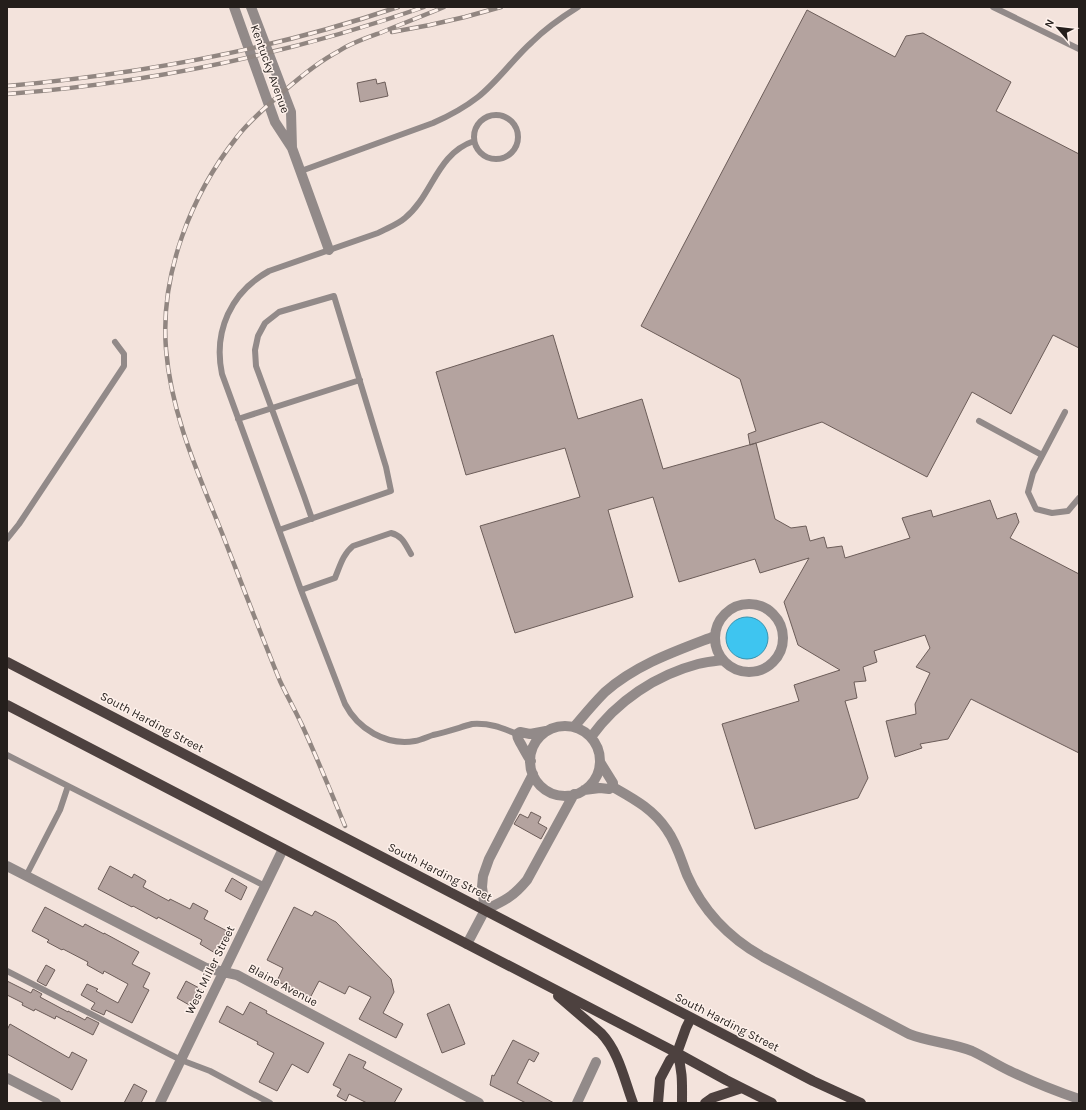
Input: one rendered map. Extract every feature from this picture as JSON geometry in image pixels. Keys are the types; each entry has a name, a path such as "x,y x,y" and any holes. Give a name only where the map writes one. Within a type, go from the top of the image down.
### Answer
{"main road":[{"name":"South Harding Street","path":"7,662 691,1018 814,1081 862,1103"},
{"path":"7,705 772,1103"},
{"path":"546,985 607,1040 616,1056 633,1103"},
{"path":"658,1103 660,1079 670,1060 677,1053 691,1018"},
{"path":"677,1053 682,1070 682,1103"},
{"path":"704,1103 712,1098 742,1088"}],"street":[{"name":"Kentucky Avenue","path":"234,7 275,122 292,148 329,250"},
{"path":"251,7 291,112 292,148"},
{"path":"745,604 758,605 767,609 777,619 781,628 782,636 780,649 776,658 768,665 756,671 743,671 731,666 723,660 716,648 715,636 718,624 723,616 735,607 745,604"},
{"path":"574,727 605,692 641,666 715,636"},
{"path":"591,737 597,728 615,710 647,685 687,667 723,660"},
{"path":"613,786 609,789 600,788 584,790 574,794 565,795 558,795 548,791 540,785 533,774 531,761 532,751 535,744 546,732 555,727 574,727 586,732 591,737 598,749 600,762 613,783 613,786 650,810 667,829 692,886 707,910 728,933 746,947 909,1034 972,1052 1035,1083 1079,1099"},
{"path":"531,761 517,740 516,734 520,732 530,734 546,732"},
{"path":"584,790 595,778 600,762"},
{"path":"485,910 482,887 483,876 492,853 533,774"},
{"path":"467,944 485,910 518,892 527,880 574,794"},
{"name":"West Miller Street","path":"160,1103 283,849"},
{"name":"Blaine Avenue","path":"7,866 206,968 237,975 479,1103"},
{"path":"577,1103 596,1062"},
{"path":"7,1078 56,1103"}],"lane":[{"path":"300,171 433,123 452,114 478,97 537,37 578,7"},
{"path":"993,7 1079,49"},
{"path":"492,114 500,114 507,117 513,121 517,127 518,142 511,154 504,158 497,159 484,156 476,147 474,141 476,127 480,121 486,116 492,114"},
{"path":"474,141 464,145 444,162 423,196 406,218 389,229 279,267 262,275 242,291 226,317 220,338 219,352 222,374 301,590 345,704 356,720 367,730 379,736 406,742 465,726 478,724 493,725 516,734"},
{"path":"279,530 312,519 391,491 386,467 334,296 279,312 265,323 258,336 255,350 256,366 312,519"},
{"path":"7,539 19,524 124,366 124,354 115,342"},
{"path":"238,419 360,380"},
{"path":"1065,412 1033,473 1028,492 1036,509 1052,513 1068,511 1079,498"},
{"path":"979,422 1042,455"},
{"path":"301,590 335,578 342,561 353,546 391,533 401,538 411,554"},
{"path":"7,755 265,886"},
{"path":"26,876 60,810 68,786"},
{"path":"7,971 181,1060 210,1071 270,1103"}],"water":[{"path":"743,617 751,617 759,620 765,626 768,638 765,650 759,656 751,659 743,659 735,656 729,650 726,642 726,634 729,626 735,620"}],"building":[{"path":"807,10 895,57 906,36 923,33 1011,82 996,111 1079,154 1079,348 1053,335 1011,414 972,392 927,477 822,422 750,445 748,434 756,431 740,379 641,326"},
{"path":"376,79 377,84 385,82 388,96 360,102 357,83"},
{"path":"553,335 578,419 642,399 663,469 756,443 775,519 791,528 806,526 810,541 824,537 827,548 842,546 845,558 910,538 902,518 931,510 933,517 990,500 997,519 1016,513 1019,522 1010,538 1079,574 1079,753 971,699 948,739 920,744 922,748 895,757 886,721 916,714 915,704 930,673 916,667 930,648 925,635 874,651 877,662 863,667 866,681 854,682 857,698 845,701 868,778 858,798 755,829 722,724 799,701 794,685 840,670 798,645 784,602 809,558 760,573 755,559 679,582 653,497 608,510 633,597 515,633 480,526 580,497 565,448 466,475 436,372"},
{"path":"531,812 541,817 538,823 547,828 541,839 514,824 520,814 528,818"},
{"path":"110,866 132,878 134,874 146,881 143,887 169,901 170,899 190,909 193,903 208,911 204,919 227,931 215,953 200,944 202,940 158,917 157,919 98,889"},
{"path":"232,878 247,887 241,900 225,891"},
{"path":"45,907 83,927 85,924 104,933 139,952 132,964 150,973 143,987 149,990 132,1023 106,1010 104,1015 91,1009 95,1003 81,995 87,984 98,989 96,991 118,1003 128,984 104,971 103,974 87,965 88,962 47,942 49,940 32,931"},
{"path":"294,907 312,916 315,911 336,922 391,979 394,992 383,1013 403,1024 396,1038 359,1019 371,997 349,986 345,994 319,981 310,998 277,981 283,968 267,960"},
{"path":"46,965 55,970 46,986 37,981"},
{"path":"7,981 31,993 33,989 42,994 40,997 68,1012 85,1020 87,1017 99,1023 93,1035 56,1016 55,1019 35,1009 34,1011 22,1005 23,1003 7,995"},
{"path":"186,981 201,989 191,1006 177,998"},
{"path":"250,1002 267,1011 266,1013 324,1043 308,1073 292,1064 277,1091 259,1082 274,1053 257,1044 258,1042 219,1022 227,1006 243,1015"},
{"path":"449,1004 465,1044 442,1053 427,1014"},
{"path":"10,1024 69,1058 72,1052 87,1060 72,1090 7,1054 7,1030"},
{"path":"513,1040 539,1053 534,1062 529,1059 517,1083 554,1103 526,1103 490,1085 492,1075 494,1076"},
{"path":"349,1054 366,1062 363,1068 402,1089 394,1103 367,1103 349,1094 346,1101 337,1096 341,1089 333,1085"},
{"path":"134,1084 147,1091 141,1103 124,1103"}],"railway":[{"path":"7,86 106,75 205,58 302,36 398,7"},
{"path":"7,94 113,82 218,64 322,39 424,7"},
{"path":"345,826 308,737 280,681 187,443 173,397 169,373 165,321 168,292 182,237 193,210 220,160 247,125 296,81 331,55 359,41 444,7"},
{"path":"392,32 465,17 501,7"}]}
